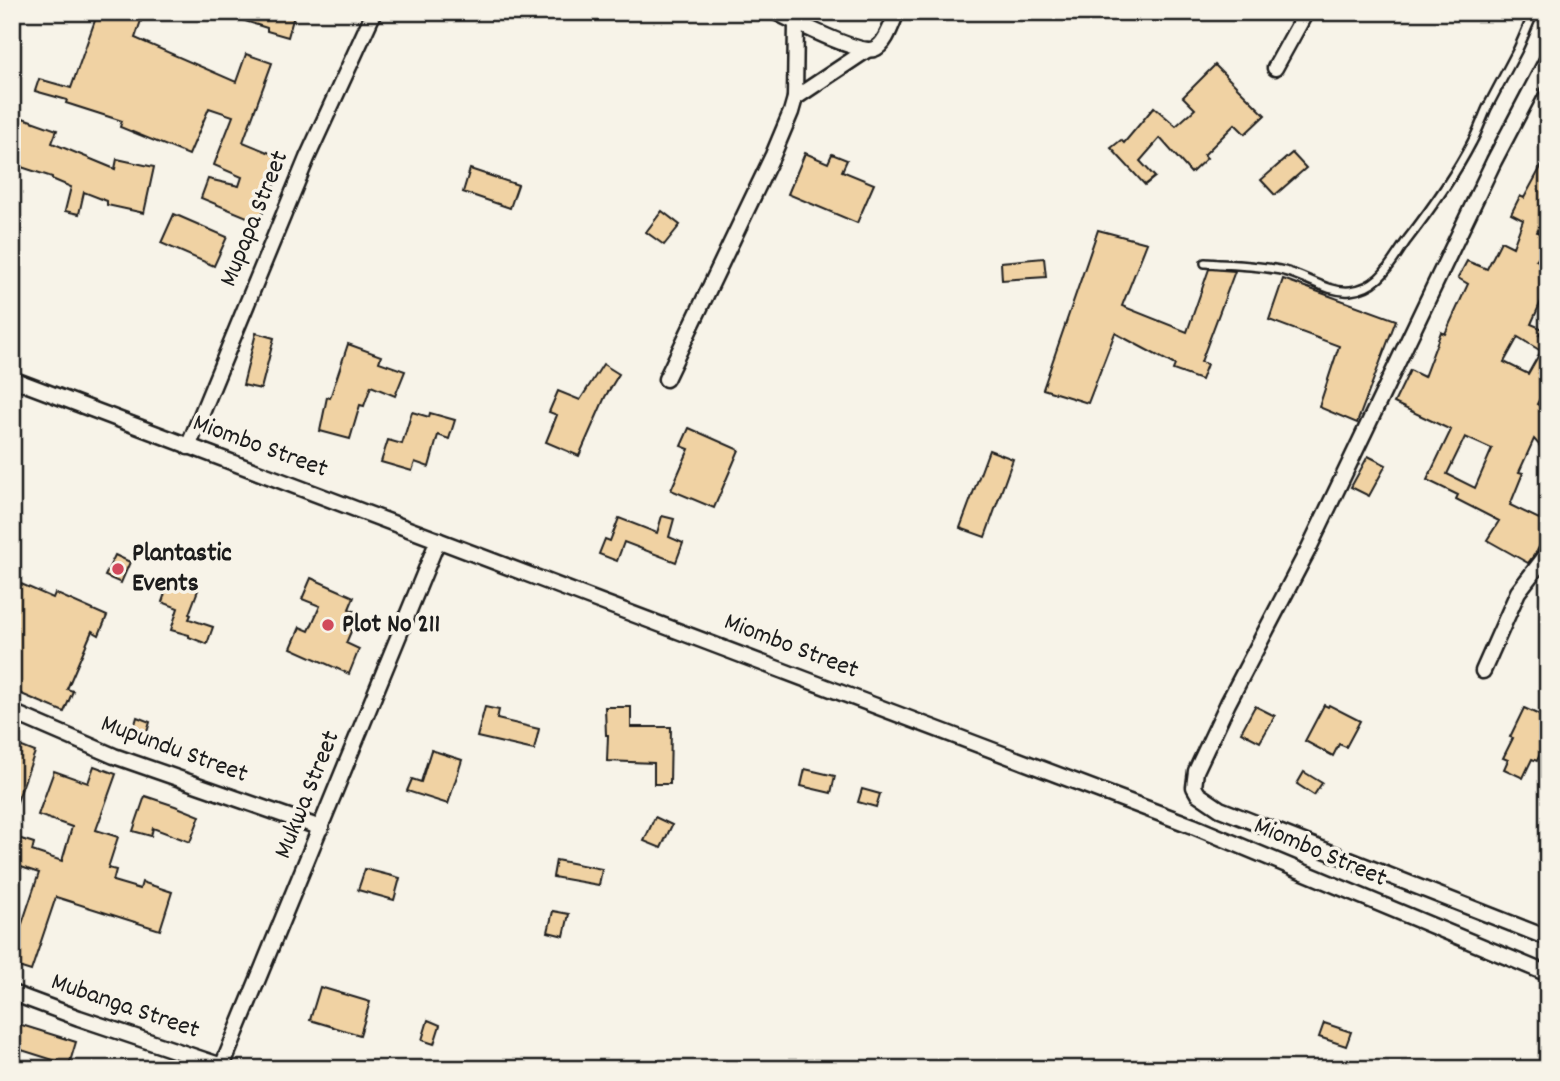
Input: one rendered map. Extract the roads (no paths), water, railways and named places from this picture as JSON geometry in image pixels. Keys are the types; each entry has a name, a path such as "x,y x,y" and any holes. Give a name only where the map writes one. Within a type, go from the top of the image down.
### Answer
{"street":[{"name":"Mupapa Street","path":"188,447 307,158 374,12"},
{"path":"775,12 848,45 867,50 876,49 883,41 897,12"},
{"path":"1275,68 1306,12"},
{"path":"666,379 773,155 795,98 796,22"},
{"path":"795,98 867,50"},
{"path":"1548,58 1494,161 1308,550 1228,703 1196,771 1194,787 1198,794 1220,809 1548,938"},
{"name":"Miombo Street","path":"12,379 1193,826 1548,974"},
{"name":"Mukwa Street","path":"222,1068 438,540"},
{"path":"1483,671 1518,592 1548,553"},
{"name":"Mupundu Street","path":"12,712 125,760 321,828"},
{"name":"Mubanga Street","path":"12,993 222,1068"}],"lane":[{"path":"1205,263 1286,271 1323,286 1346,291 1363,289 1378,280 1388,270 1459,166 1474,140 1534,12"}],"place":[{"name":"Plantastic Events","path":"118,569"},
{"name":"Plot No 211","path":"328,625"}]}
